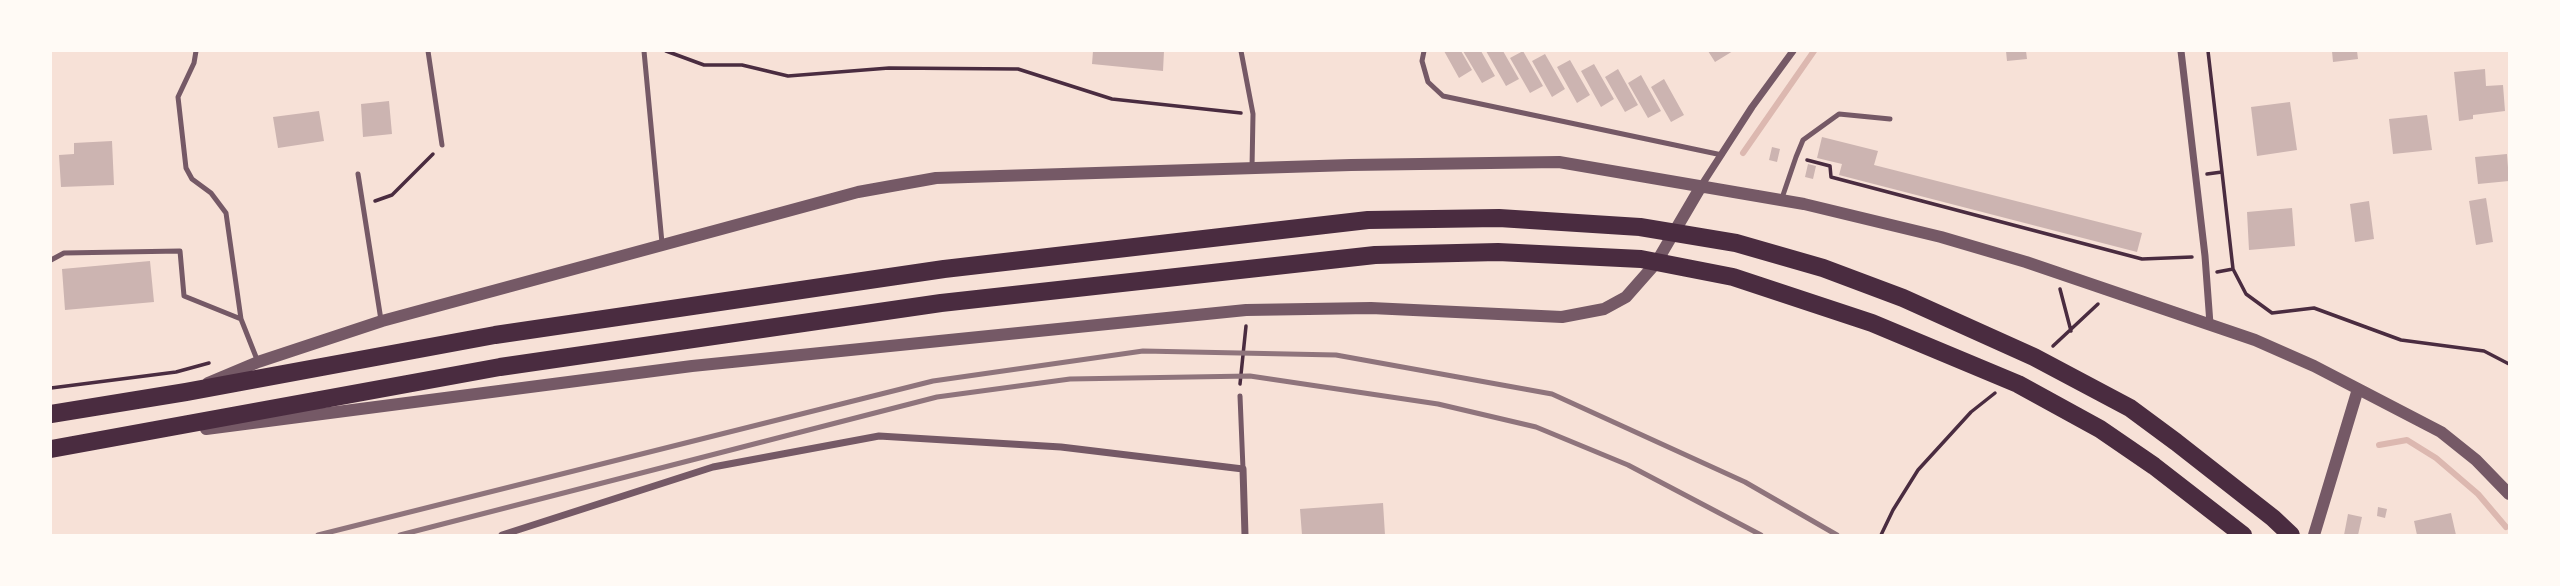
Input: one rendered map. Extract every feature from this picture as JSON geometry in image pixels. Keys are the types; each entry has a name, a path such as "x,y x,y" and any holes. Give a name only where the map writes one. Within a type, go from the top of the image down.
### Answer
{"main road":[{"path":"51,414 495,335 944,269 1368,220 1499,218 1640,227 1736,243 1823,268 1903,298 2034,357 2130,408 2197,458 2291,535"},
{"path":"51,449 500,367 941,303 1375,256 1498,252 1642,259 1733,277 1872,323 2018,384 2100,429 2154,466 2243,535"}],"street":[{"path":"51,449 692,366 1246,310 1371,308 1562,317 1604,309 1626,297 1656,263 1700,188 1793,51"},
{"path":"2181,51 2205,256 2210,324"},
{"path":"186,392 258,362 382,321 858,192 936,178 1559,162 1781,201 1941,237 2210,324 2314,366 2441,432 2476,460 2509,494"},
{"path":"2314,535 2358,389"},
{"path":"502,535 713,467 879,436 1061,447 1243,469 1245,535"}],"lane":[{"path":"196,51 194,63 178,97 186,167 192,179 211,193 226,213 241,319 258,362"},
{"path":"428,51 442,145"},
{"path":"644,51 663,244"},
{"path":"1241,51 1254,114 1252,169"},
{"path":"1424,51 1422,61 1428,82 1443,96 1722,155"},
{"path":"1781,201 1804,141 1839,114 1890,119"},
{"path":"358,174 382,321"},
{"path":"51,260 64,253 180,251 184,296 241,319"},
{"path":"1240,396 1243,469"}],"path":[{"path":"666,51 704,65 742,65 788,76 889,68 1018,69 1112,99 1254,114"},
{"path":"2208,51 2233,269 2246,294 2272,313 2314,308 2401,340 2484,351 2509,364"},
{"path":"364,205 392,195 442,145"},
{"path":"1796,157 1830,166 1831,177 2143,259 2205,256"},
{"path":"2196,175 2222,172"},
{"path":"2055,272 2071,331"},
{"path":"2052,347 2071,331 2083,316 2113,292"},
{"path":"1240,396 1247,340 1246,310"},
{"path":"1881,535 1918,470 1971,412 2003,386"}],"building":[{"path":"1093,51 1164,51 1163,71 1092,64"},
{"path":"1444,51 1461,51 1472,70 1459,78"},
{"path":"1463,51 1481,51 1495,76 1482,83"},
{"path":"1486,51 1503,51 1519,79 1506,86"},
{"path":"1523,51 1543,86 1530,93 1510,58"},
{"path":"1708,51 1733,51 1715,62"},
{"path":"2006,51 2026,51 2027,59 2007,61"},
{"path":"2332,51 2357,51 2358,59 2333,62"},
{"path":"1545,54 1565,89 1552,97 1532,61"},
{"path":"1570,60 1590,95 1577,103 1557,67"},
{"path":"1594,64 1614,99 1601,107 1581,71"},
{"path":"1618,69 1638,105 1625,112 1605,77"},
{"path":"2485,69 2486,86 2503,85 2505,111 2473,115 2473,119 2459,121 2454,72"},
{"path":"1641,75 1661,111 1648,118 1628,83"},
{"path":"1664,79 1684,115 1671,122 1651,87"},
{"path":"389,101 392,134 363,137 361,104"},
{"path":"2290,102 2297,150 2257,156 2251,107"},
{"path":"319,111 324,141 278,148 273,117"},
{"path":"2427,115 2432,150 2393,154 2389,119"},
{"path":"1822,137 1878,151 1874,165 2142,233 2137,252 1839,175 1842,164 1817,158"},
{"path":"112,141 114,185 61,187 59,155 74,154 74,143"},
{"path":"1772,147 1780,149 1777,162 1769,160"},
{"path":"2507,154 2509,181 2478,184 2475,157"},
{"path":"1808,164 1816,166 1813,179 1805,177"},
{"path":"2486,198 2493,242 2476,245 2469,201"},
{"path":"2369,201 2374,239 2355,242 2350,204"},
{"path":"2292,208 2295,246 2249,250 2247,212"},
{"path":"150,261 154,302 65,310 62,269"},
{"path":"1383,503 1385,535 1302,535 1300,509"},
{"path":"2378,507 2387,509 2385,518 2377,516"},
{"path":"2451,513 2456,535 2417,535 2414,521"},
{"path":"2348,514 2362,517 2358,535 2344,535"}],"waterway":[{"path":"1743,153 1814,51"},
{"path":"2379,445 2407,440 2436,458 2478,494 2506,527"}],"railway":[{"path":"318,535 933,381 1143,351 1336,355 1552,394 1745,482 1837,535"},
{"path":"400,535 937,397 1070,379 1250,376 1438,404 1536,427 1628,465 1761,535"}]}
